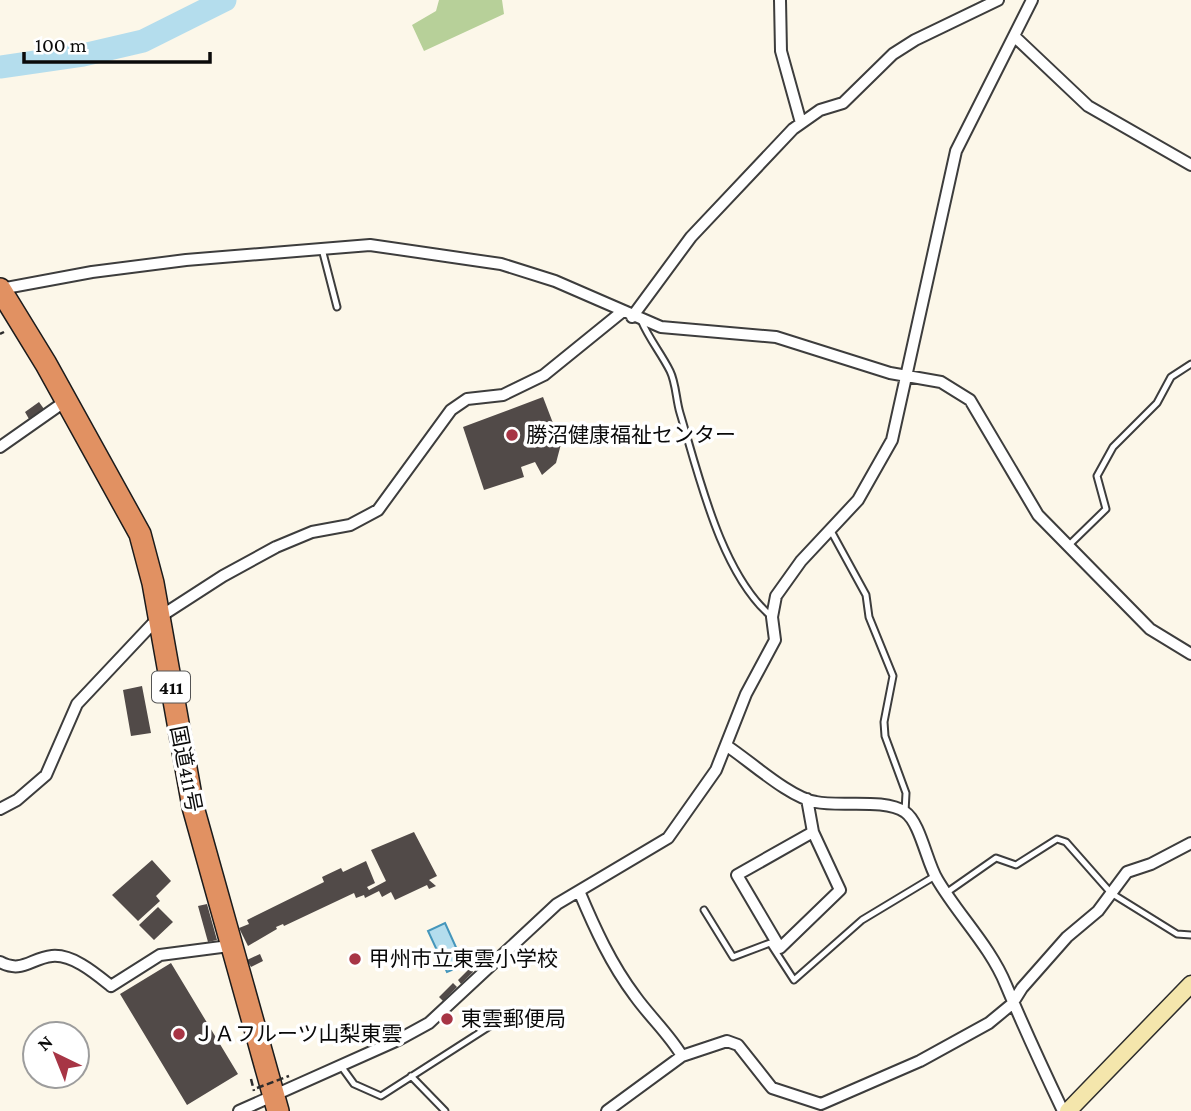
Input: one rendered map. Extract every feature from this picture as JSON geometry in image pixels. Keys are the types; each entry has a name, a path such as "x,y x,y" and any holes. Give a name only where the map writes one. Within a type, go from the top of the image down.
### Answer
{"highway":[{"name":"国道411号","path":"0,289 67,400 140,534 159,618 193,807 269,1099"}],"street":[{"path":"780,0 781,51 801,123"},
{"path":"0,809 17,800 46,775 77,704 159,618 223,576 276,547 312,532 350,525 377,510 451,410 467,399 503,395 544,375 632,316 691,237 801,123 820,110 843,103 893,54 915,40 998,0"},
{"path":"239,1111 429,1023 538,919 668,838 716,770 746,694 775,640 772,617 776,596 801,561 858,500 891,440 923,289 939,239 956,151 1032,0"},
{"path":"1014,36 1088,106 1191,164"},
{"path":"0,289 92,272 370,245 501,264 555,281 661,327 776,337 906,376 941,382 970,400 1038,515 1150,629 1191,654"},
{"path":"0,447 67,400"},
{"path":"727,746 783,788 814,802 880,805 905,812 935,876 969,923 1006,985 1012,1004 1066,1111 1191,984"},
{"path":"807,799 813,832 840,890 780,948 737,875 813,832"},
{"path":"607,1111 682,1056 727,1041 738,1045 772,1088 822,1108 920,1061 989,1023 1012,1004 1049,956 1098,911 1127,872 1151,864 1191,843"},
{"path":"579,891 611,962 658,1027 671,1037 682,1056"},
{"path":"0,962 12,967 23,967 53,956 76,962 111,986 160,954 229,946"}],"lane":[{"path":"322,248 337,307"},
{"path":"632,316 671,372 682,420 726,548 750,594 772,617"},
{"path":"1068,546 1106,509 1097,476 1114,447 1157,403 1171,377 1191,364"},
{"path":"831,531 866,595 869,617 893,676 884,722 885,736 906,793 905,812"},
{"path":"946,893 996,859 1016,865 1057,839 1066,842 1111,893 1177,934 1191,935"},
{"path":"704,910 733,957 770,943 794,980 862,920 935,876"},
{"path":"341,1066 354,1084 382,1096 501,1018"},
{"path":"411,1076 444,1111"}],"path":[{"path":"269,1099 289,1076"}],"green space":[{"path":"439,0 502,0 504,14 424,51 412,25 436,11"}],"water":[{"path":"445,923 464,965 447,972 428,931"}],"building":[{"name":"勝沼健康福祉センター","path":"543,397 561,444 556,463 542,475 535,462 521,467 524,477 484,490 463,427"},
{"path":"39,402 44,409 29,419 25,412"},
{"path":"142,686 151,733 131,736 123,690"},
{"path":"414,832 437,876 429,880 436,886 429,889 427,885 395,900 391,892 382,897 379,891 365,898 364,895 356,898 354,893 284,926 283,924 276,927 277,929 248,946 239,928 249,924 247,920 324,882 322,877 341,868 343,872 366,861 375,883 367,887 369,890 386,881 371,850"},
{"path":"152,860 171,881 156,896 160,901 138,921 112,895"},
{"path":"207,904 217,940 208,942 198,906"},
{"path":"158,907 173,922 154,940 139,925"},
{"path":"260,954 263,961 251,967 247,960"},
{"name":"ＪＡフルーツ山梨東雲","path":"171,963 238,1074 187,1105 120,994"},
{"path":"471,967 473,972 461,984 458,980"},
{"path":"453,983 457,987 443,1001 439,997"}],"waterway":[{"path":"0,67 83,55 143,41 225,0"}],"place":[{"name":"勝沼健康福祉センター","path":"512,435"},
{"name":"甲州市立東雲小学校","path":"355,959"},
{"name":"東雲郵便局","path":"447,1019"},
{"name":"ＪＡフルーツ山梨東雲","path":"179,1034"}]}
